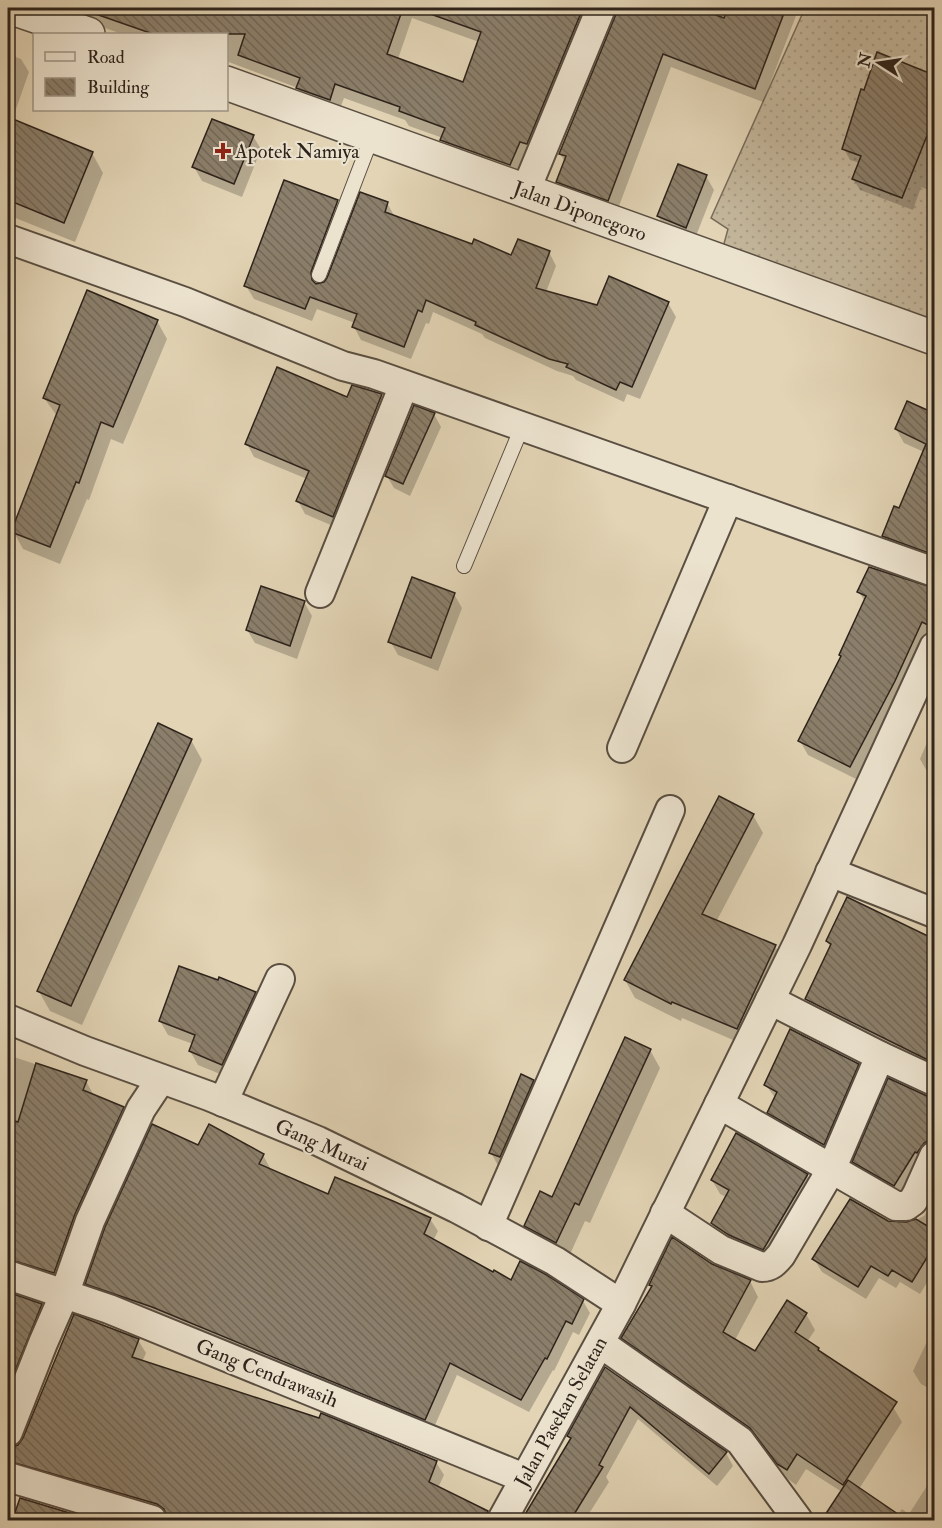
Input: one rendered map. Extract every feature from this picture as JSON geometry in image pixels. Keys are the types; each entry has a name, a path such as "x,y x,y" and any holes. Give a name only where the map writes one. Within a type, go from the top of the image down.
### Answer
{"street":[{"path":"525,192 601,8"},
{"path":"24,10 85,33"},
{"name":"Jalan Diponegoro","path":"228,84 373,134 525,192 934,338"},
{"path":"8,239 185,302 343,366 404,385 934,572"},
{"path":"320,593 404,385"},
{"path":"622,748 728,499"},
{"name":"Jalan Pasekan Selatan","path":"502,1521 621,1304 770,1000 934,647"},
{"path":"488,1226 670,810"},
{"path":"830,872 934,913"},
{"path":"223,1102 280,978"},
{"path":"770,1000 934,1081"},
{"name":"Gang Murai","path":"8,1019 318,1141 555,1261 621,1304"},
{"path":"665,1213 721,1250 762,1267 774,1264 781,1256 831,1170 880,1056"},
{"path":"8,1432 64,1295 90,1221 141,1109 161,1079"},
{"path":"718,1104 896,1206 906,1206 913,1201 934,1156"},
{"name":"Gang Cendrawasih","path":"8,1275 110,1309 524,1478"},
{"path":"600,1343 740,1441 798,1521"},
{"path":"8,1477 152,1521"}],"lane":[{"path":"319,275 373,134"},
{"path":"464,566 522,427"}],"shaded area":[{"path":"805,8 934,8 934,327 722,251 728,229 711,218"}],"building":[{"path":"88,8 403,8 387,54 463,82 481,32 422,11 423,8 583,8 527,144 520,142 510,165 440,140 445,128 399,111 400,107 335,84 330,100 296,88 300,78 238,55 245,34 150,33 87,11"},
{"path":"617,8 697,8 724,18 728,8 786,8 755,89 663,54 608,201 556,182 566,156 559,154"},
{"path":"877,52 934,75 934,118 902,198 852,179 861,156 842,149 861,89 864,90"},
{"path":"8,117 93,152 64,223 8,200"},
{"name":"Apotek Namiya","path":"212,119 254,135 234,184 192,167"},
{"path":"678,164 707,175 686,228 657,216"},
{"path":"284,180 338,200 311,272 312,280 316,284 324,282 327,278 360,192 388,202 385,212 472,244 474,239 511,255 518,239 550,251 536,288 597,305 609,276 669,302 632,387 620,382 616,390 566,367 568,364 549,359 426,300 422,312 418,310 404,347 352,327 357,314 310,297 305,309 244,286"},
{"path":"87,290 158,320 113,427 101,422 79,483 76,482 50,547 11,532 60,405 43,398"},
{"path":"277,367 347,397 352,385 382,394 333,517 296,501 309,471 245,444"},
{"path":"907,401 934,413 934,555 882,536 894,506 899,508 926,444 895,429"},
{"path":"414,405 435,413 403,484 385,476"},
{"path":"869,567 934,588 934,628 922,622 895,681 850,767 798,741 841,656 839,655 866,596 857,592"},
{"path":"412,577 455,593 431,658 388,642"},
{"path":"261,586 305,601 290,646 246,630"},
{"path":"158,723 192,739 71,1006 37,991"},
{"path":"719,796 754,814 702,914 776,945 737,1029 672,1002 671,1004 624,980"},
{"path":"847,897 934,939 934,1063 805,999 831,944 826,941"},
{"path":"179,966 218,980 219,977 256,992 222,1065 189,1051 195,1035 159,1021"},
{"path":"790,1029 859,1064 824,1145 767,1113 777,1092 764,1085"},
{"path":"625,1037 651,1049 579,1205 575,1203 556,1243 524,1226 540,1191 552,1197"},
{"path":"36,1063 87,1080 83,1090 124,1107 75,1214 54,1273 8,1259 8,1119 18,1122"},
{"path":"521,1074 534,1080 500,1157 489,1153"},
{"path":"888,1078 934,1097 934,1128 928,1141 917,1153 915,1152 894,1186 852,1162"},
{"path":"152,1124 198,1145 209,1124 264,1154 259,1164 328,1194 335,1177 393,1201 431,1218 424,1234 493,1272 494,1270 511,1280 520,1261 584,1299 572,1324 566,1321 547,1359 545,1358 521,1400 450,1363 425,1420 152,1307 85,1284 105,1227"},
{"path":"736,1133 808,1174 763,1250 729,1235 711,1223 729,1190 711,1180"},
{"path":"850,1199 888,1221 906,1222 916,1219 934,1230 934,1246 912,1282 892,1270 888,1276 871,1266 858,1287 812,1259"},
{"path":"672,1237 712,1264 751,1280 723,1332 755,1351 787,1300 807,1313 795,1332 819,1348 818,1350 897,1402 843,1485 797,1454 787,1470 777,1464 750,1428 621,1338 652,1286 649,1285"},
{"path":"8,1292 42,1304 8,1388"},
{"path":"74,1314 139,1339 132,1357 319,1418 321,1413 437,1461 429,1482 488,1511 486,1521 168,1521 164,1509 157,1504 8,1461 8,1448 18,1445 23,1438"},
{"path":"605,1367 727,1452 709,1474 630,1407 599,1465 603,1467 570,1521 521,1521 571,1438 567,1436"},
{"path":"848,1480 908,1521 821,1521"},
{"path":"20,1498 96,1521 12,1521"}],"place":[{"name":"Apotek Namiya","path":"223,151"}]}
